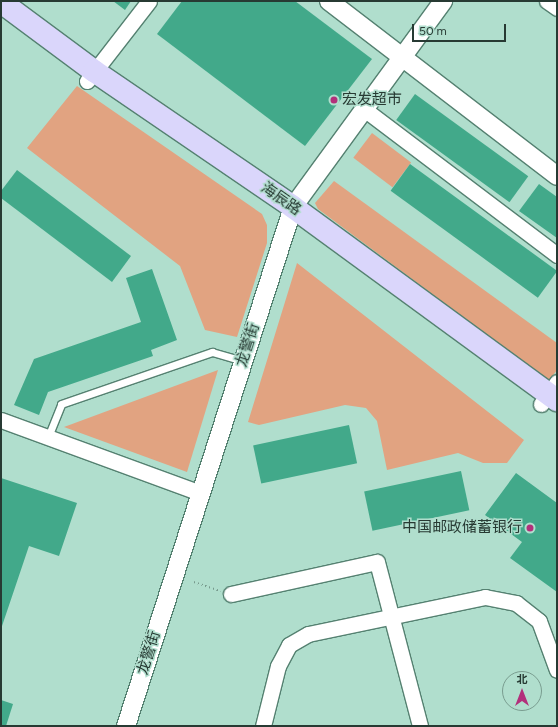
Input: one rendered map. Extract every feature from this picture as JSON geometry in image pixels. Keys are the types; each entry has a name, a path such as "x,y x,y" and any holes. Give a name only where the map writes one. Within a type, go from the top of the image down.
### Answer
{"main road":[{"name":"海辰路","path":"1,2 90,76"},
{"name":"海辰路","path":"1,18 90,76 291,213 552,399"}],"street":[{"path":"90,76 148,1"},
{"path":"329,1 403,56 557,176"},
{"name":"龙警街","path":"126,726 242,361 291,213 364,109 444,1"},
{"path":"364,109 557,255"},
{"path":"1,420 200,493"},
{"path":"231,594 377,562 420,726"},
{"path":"263,726 278,666 289,645 308,634 485,597 516,603 539,621 557,670"}],"lane":[{"path":"48,437 61,404 212,352 242,361"}],"path":[{"path":"194,582 231,594"}],"shaded area":[{"path":"77,86 262,214 267,225 267,243 237,337 205,330 180,266 27,148"},
{"path":"372,133 411,162 392,187 353,158"},
{"path":"334,181 557,343 557,370 549,381 318,209 315,203"},
{"path":"297,263 524,440 507,463 483,463 458,453 387,470 377,421 366,408 345,405 259,425 248,422"},
{"path":"218,370 187,472 64,427"}],"building":[{"path":"113,1 131,1 125,10"},
{"path":"182,1 295,1 372,59 305,146 157,34"},
{"path":"415,94 528,176 509,202 396,120"},
{"path":"410,164 557,271 538,298 391,191"},
{"path":"17,170 131,256 112,282 1,198 1,191"},
{"path":"539,184 557,197 557,238 519,211"},
{"path":"152,269 177,340 151,350 153,356 48,392 39,415 14,405 34,359 141,322 126,278"},
{"path":"349,425 357,463 261,484 253,445"},
{"path":"461,471 469,510 372,531 364,492"},
{"name":"中国邮政储蓄银行","path":"516,473 557,503 557,592 510,558 522,542 485,515"},
{"path":"1,478 77,503 59,556 29,546 1,629"},
{"path":"1,700 13,704 6,726 1,726"}],"place":[{"name":"宏发超市","path":"334,100"},
{"name":"中国邮政储蓄银行","path":"530,528"}]}
